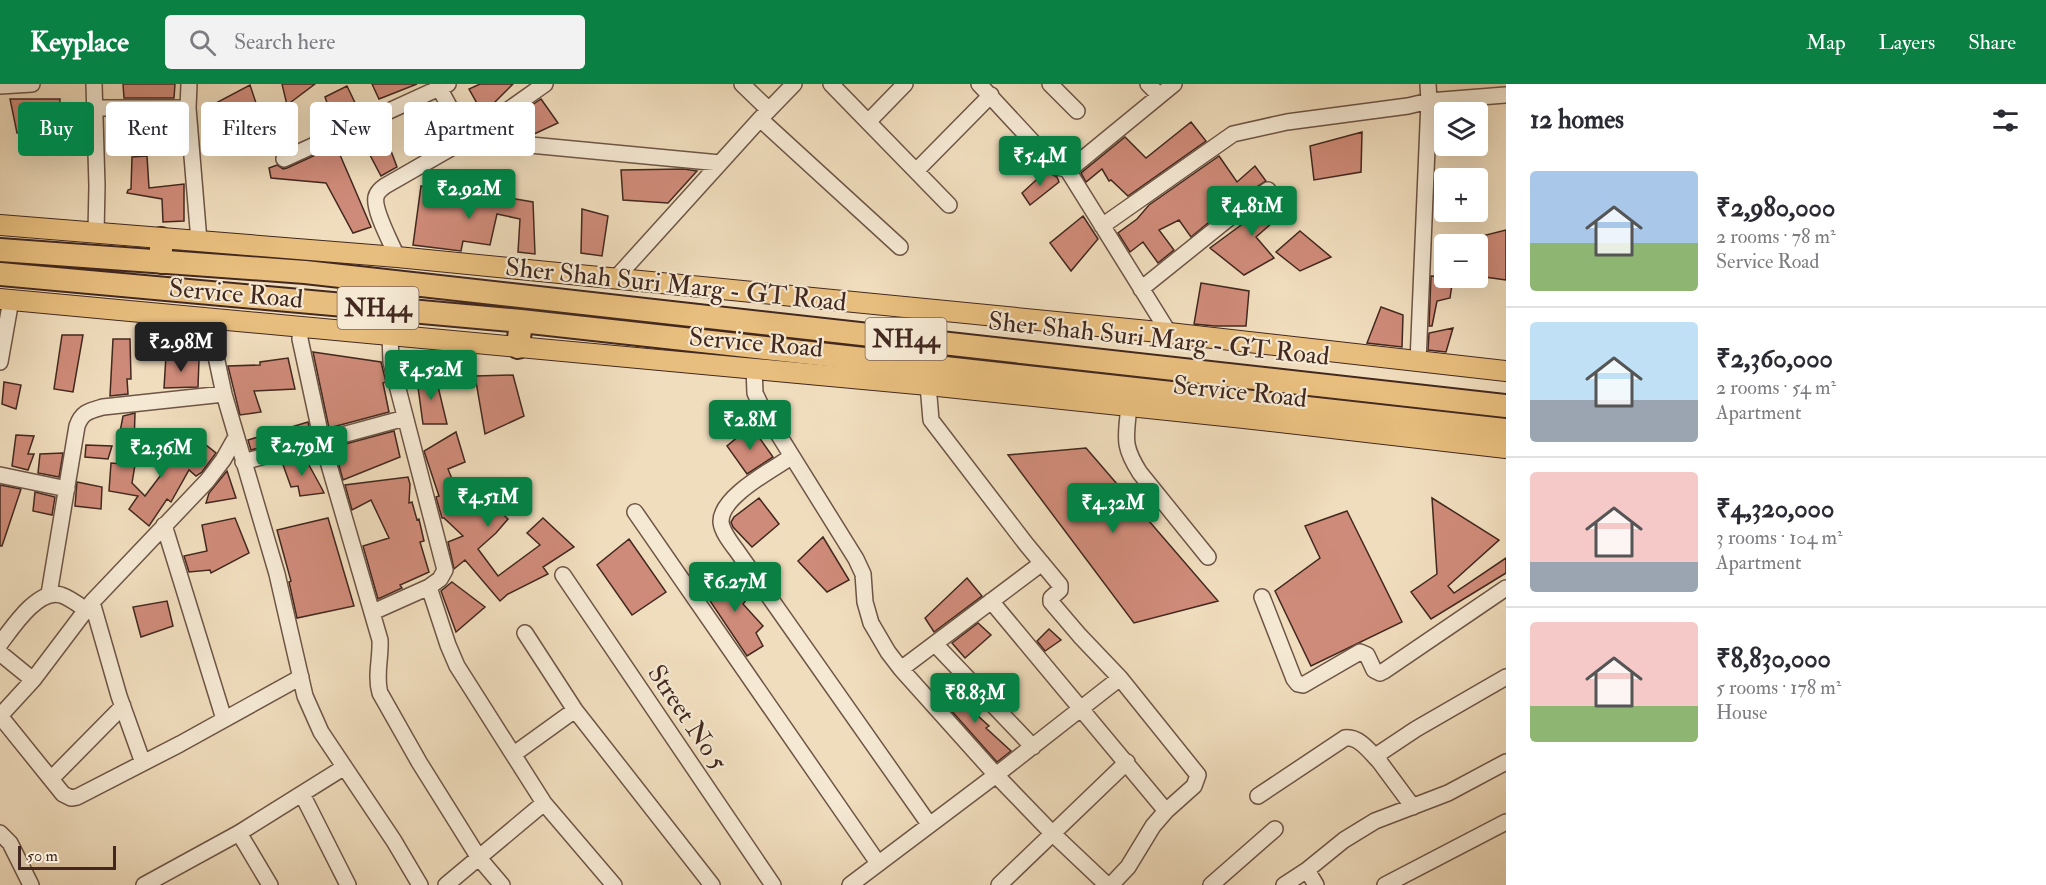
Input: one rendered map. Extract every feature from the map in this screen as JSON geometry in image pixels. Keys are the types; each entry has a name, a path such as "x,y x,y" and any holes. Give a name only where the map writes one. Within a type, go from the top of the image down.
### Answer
{"highway":[{"path":"161,239 161,262"},
{"name":"NH44","path":"0,250 161,262"},
{"name":"Sher Shah Suri Marg - GT Road","path":"161,262 317,274 1506,406"},
{"name":"NH44","path":"0,274 521,321"},
{"path":"518,347 521,321"},
{"name":"Sher Shah Suri Marg - GT Road","path":"521,321 1506,430"}],"main road":[{"name":"Service Road","path":"0,225 397,257 616,278 1169,333 1506,371"},
{"name":"Service Road","path":"6,299 928,385 1506,448"}],"street":[{"path":"8,85 32,84"},
{"path":"94,84 94,102"},
{"path":"519,102 545,84"},
{"path":"742,84 764,115 900,247"},
{"path":"616,278 794,84"},
{"path":"831,84 949,205"},
{"path":"868,122 904,84"},
{"path":"979,84 1056,167 1067,169 1074,166 1153,90 1174,84"},
{"path":"1050,84 1077,111"},
{"path":"1418,362 1428,84"},
{"path":"189,102 190,85"},
{"path":"284,159 441,85 449,102"},
{"path":"916,171 991,95"},
{"path":"1102,226 1233,134 1287,122 1408,106 1429,101 1504,95"},
{"path":"96,233 94,108 106,108"},
{"path":"189,120 199,241"},
{"path":"535,145 720,163"},
{"path":"397,257 376,208 376,198 385,186 437,156"},
{"path":"1067,169 1169,333"},
{"path":"1141,289 1230,217 1268,190"},
{"path":"0,362 6,299"},
{"path":"208,319 224,394 277,574 305,696 317,724 343,768 394,841 420,885"},
{"path":"301,326 300,339 322,441 380,640 381,654 377,682 380,693 419,762 479,858 502,885"},
{"path":"373,612 429,587 440,579 444,570 391,362 390,335"},
{"path":"753,368 755,393 762,408 856,559 863,574 865,602 872,623 888,652 996,776 1052,833 1109,885 1128,867 1166,811 1194,786 1198,775 1120,678 1051,602 1051,598 1060,590 1060,586 931,420 928,385"},
{"path":"49,594 77,426 85,412 130,404 224,394"},
{"path":"1129,406 1126,447 1131,459 1208,557"},
{"path":"243,462 405,418"},
{"path":"236,437 223,460 207,481 89,606 33,680 0,716 63,794 71,798 144,763 300,677"},
{"path":"791,457 746,487 732,500 722,514 721,526 736,552 929,824"},
{"path":"0,475 67,489"},
{"path":"635,512 878,863"},
{"path":"165,525 224,719"},
{"path":"901,669 1042,563"},
{"name":"Street No 5","path":"564,575 773,885"},
{"path":"429,587 458,666 544,803 614,885"},
{"path":"1262,597 1294,679 1298,684 1303,685 1360,652 1367,655 1374,670 1384,672 1506,588"},
{"path":"0,644 34,604 49,594 60,594 89,606 144,763"},
{"path":"991,601 1166,811"},
{"path":"525,633 575,710 712,885"},
{"path":"935,644 1033,747"},
{"path":"0,653 33,680"},
{"path":"1379,761 1380,753 1393,743 1506,677"},
{"path":"850,885 996,776 1120,678"},
{"path":"51,779 123,706"},
{"path":"513,754 575,710"},
{"path":"1258,796 1346,738 1353,738 1379,761 1413,807"},
{"path":"1008,882 1052,833 1126,762"},
{"path":"1284,885 1307,870 1331,849 1364,828 1448,793 1506,762"},
{"path":"144,885 239,833 343,768"},
{"path":"302,794 348,885"},
{"path":"446,885 544,803"},
{"path":"1385,885 1506,822"},
{"path":"1211,885 1275,829"},
{"path":"0,833 15,851 31,885"},
{"path":"239,833 270,885"},
{"path":"1307,870 1316,885"}],"building":[{"path":"123,84 175,84 174,98 124,98"},
{"path":"282,84 315,84 291,102 286,102"},
{"path":"372,84 417,84 379,99"},
{"path":"480,84 513,84 495,102 476,102 469,89"},
{"path":"250,85 256,102 218,102"},
{"path":"347,86 355,102 327,102 325,97"},
{"path":"10,99 60,99 60,102 18,102 17,133"},
{"path":"541,99 558,123 535,134 535,103"},
{"path":"1191,122 1206,141 1128,196 1111,180 1109,181 1102,169 1086,182 1081,173 1125,137 1146,158"},
{"path":"1362,132 1361,172 1314,180 1310,146"},
{"path":"392,154 397,167 381,176 370,156 392,156"},
{"path":"147,156 149,188 184,184 184,221 163,222 162,199 127,193 131,189 132,157"},
{"path":"313,156 340,156 371,227 353,233 326,183 271,178 269,168 277,165 283,169"},
{"path":"1219,156 1237,182 1255,166 1266,181 1232,203 1191,237 1179,220 1159,230 1174,250 1158,263 1143,242 1130,252 1118,233 1137,219 1149,205"},
{"path":"684,169 697,171 668,203 623,200 621,170"},
{"path":"1046,171 1057,177 1059,182 1030,205 1022,193"},
{"path":"421,186 486,198 486,194 533,202 535,254 518,252 520,219 497,214 490,245 463,241 461,251 413,245"},
{"path":"1285,189 1294,204 1256,237 1274,258 1244,275 1210,248 1256,214"},
{"path":"582,209 608,216 602,256 581,253"},
{"path":"1083,216 1098,239 1071,271 1050,243"},
{"path":"1506,230 1506,280 1488,277 1488,234"},
{"path":"1300,231 1331,257 1300,271 1276,252"},
{"path":"1431,276 1434,276 1434,288 1452,288 1450,298 1437,301 1432,326 1429,326"},
{"path":"1201,283 1249,291 1246,326 1194,324"},
{"path":"1381,307 1403,315 1402,347 1367,343"},
{"path":"1453,328 1446,352 1428,350 1429,333"},
{"path":"62,335 83,335 73,392 54,389"},
{"path":"113,339 130,339 131,379 127,379 128,394 110,396"},
{"path":"313,352 381,362 389,412 329,428"},
{"path":"166,356 199,360 198,387 164,388"},
{"path":"288,358 295,389 254,391 261,412 240,415 228,366 260,365 260,362"},
{"path":"435,374 447,424 423,424 417,380"},
{"path":"513,375 524,416 485,434 475,376"},
{"path":"4,382 21,385 16,409 2,404"},
{"path":"135,413 134,444 118,442 123,416"},
{"path":"308,422 310,434 251,450 248,440"},
{"path":"751,426 773,457 747,474 727,446"},
{"path":"394,431 400,457 343,480 334,447"},
{"path":"456,432 465,462 448,469 454,484 448,484 459,515 482,495 508,519 478,549 498,576 540,545 527,533 543,518 574,547 543,567 548,574 508,594 500,601 465,560 454,569 448,542 463,536 442,518 436,497 439,496 424,451"},
{"path":"192,434 216,453 202,472 196,476 189,470 171,502 167,499 149,526 129,509 138,496 109,491 111,463 135,465 132,483 145,496"},
{"path":"16,435 34,436 28,454 34,454 28,470 12,466"},
{"path":"86,445 112,446 108,459 85,457"},
{"path":"1086,448 1218,601 1134,623 1008,455"},
{"path":"63,453 59,477 38,473 40,454"},
{"path":"304,456 324,493 300,496 298,486 291,487 282,462"},
{"path":"227,471 236,498 206,503 209,493"},
{"path":"408,477 409,503 412,502 417,520 419,519 424,541 420,542 429,572 400,585 402,588 378,599 363,546 389,538 371,500 352,510 345,485"},
{"path":"77,482 102,487 101,509 75,506"},
{"path":"0,485 21,489 2,546 0,546"},
{"path":"35,492 55,497 52,515 33,511"},
{"path":"759,498 779,524 752,547 731,522 734,517"},
{"path":"1432,498 1499,540 1448,586 1454,593 1506,558 1506,573 1431,619 1411,592 1437,574"},
{"path":"1347,511 1402,622 1311,666 1275,591 1320,558 1305,526"},
{"path":"235,518 249,553 211,573 210,570 189,572 184,556 207,551 202,525"},
{"path":"328,518 354,606 297,618 289,582 291,581 277,530"},
{"path":"823,537 849,580 827,592 798,561"},
{"path":"629,539 666,592 632,615 597,565"},
{"path":"729,571 747,599 743,604 763,626 756,633 763,646 747,656 704,592"},
{"path":"967,578 982,596 934,632 925,618"},
{"path":"452,582 485,607 456,632 441,591"},
{"path":"167,601 173,626 141,637 133,607"},
{"path":"978,623 991,635 965,658 952,643"},
{"path":"1049,629 1061,640 1045,651 1037,641"},
{"path":"957,685 970,704 967,706 1011,751 997,762 941,699"}]}
